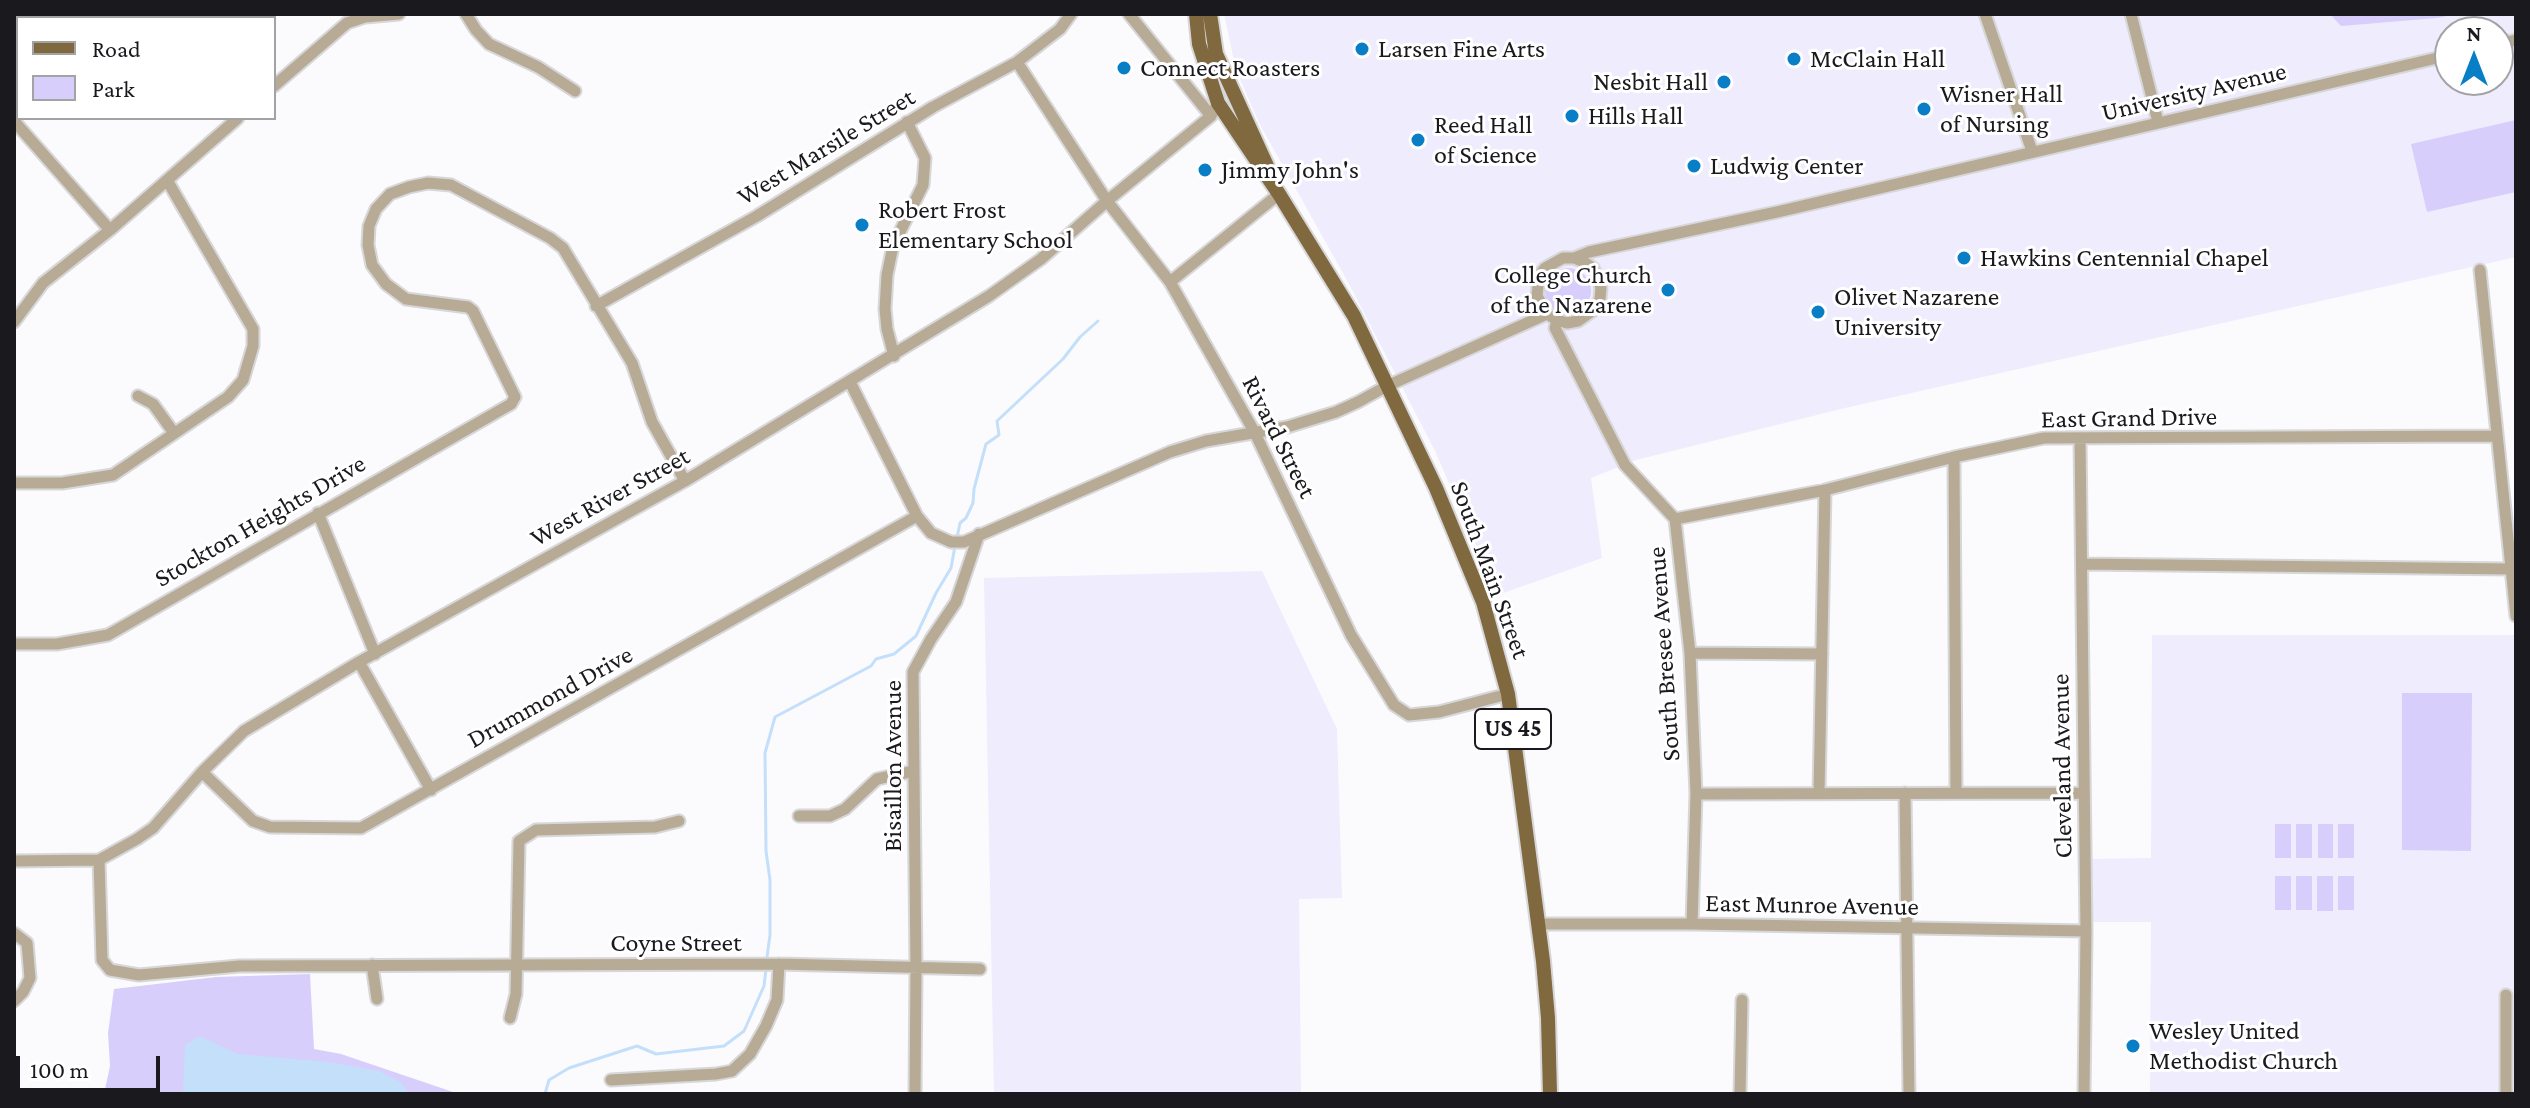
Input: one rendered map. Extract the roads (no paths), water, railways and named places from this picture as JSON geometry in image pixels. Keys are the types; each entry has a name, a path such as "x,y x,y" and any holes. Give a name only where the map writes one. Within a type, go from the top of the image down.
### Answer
{"main road":[{"name":"South Main Street","path":"1196,14 1199,44 1215,110 1229,121 1279,194 1354,316 1436,488 1483,602 1508,694 1548,1018 1550,1094"},
{"name":"South Main Street","path":"1210,14 1216,54 1279,194"}],"street":[{"path":"276,84 347,23 365,17 399,14"},
{"path":"466,14 489,44 538,67 575,91"},
{"name":"West Marsile Street","path":"596,306 757,216 907,122 1017,62 1060,29 1071,14"},
{"name":"South Main Street","path":"1129,14 1215,110"},
{"path":"1985,14 2032,151"},
{"path":"2131,14 2158,122"},
{"name":"University Avenue","path":"1552,317 1540,306 1537,296 1539,276 1554,261 2434,59"},
{"name":"Rivard Street","path":"1017,62 1107,201 1170,282 1255,433 1351,635 1394,705 1409,715 1439,712 1508,694"},
{"name":"West River Street","path":"14,861 99,860 153,828 202,772 244,731 359,662 685,481 989,296 1041,259 1215,110"},
{"path":"18,120 110,230"},
{"path":"14,322 43,283 110,230 236,120"},
{"path":"894,356 887,329 887,275 893,246 923,185 925,158 907,122"},
{"path":"14,483 62,483 113,475 228,397 243,380 253,346 253,329 167,180"},
{"name":"Stockton Heights Drive","path":"14,644 57,644 108,635 511,404 515,397 473,311 468,307 406,299 386,284 372,265 368,245 369,226 376,209 390,194 428,183 451,185 474,195 563,248 596,306"},
{"path":"1170,282 1279,194"},
{"path":"850,382 917,516 931,533 951,542 974,537 1170,452 1206,441 1287,427 1336,412 1387,386 1552,317 1567,323 1578,321 1588,316 1600,299 1598,278 1593,268 1574,258"},
{"path":"2480,270 2516,616"},
{"path":"596,306 632,363 652,422 685,481"},
{"name":"South Bresee Avenue","path":"1552,317 1625,465 1675,519 1690,653 1696,794 1692,924"},
{"path":"138,396 153,404 174,433"},
{"name":"East Grand Drive","path":"1675,519 1825,490 2044,438 2497,436"},
{"name":"Cleveland Avenue","path":"2080,438 2086,931 2084,1094"},
{"path":"1954,457 1956,793"},
{"path":"1819,793 1825,490"},
{"path":"318,513 375,654"},
{"name":"Drummond Drive","path":"202,772 253,821 270,827 361,828 917,516"},
{"name":"Bisaillon Avenue","path":"915,1094 913,672 956,602 974,537"},
{"path":"2082,564 2511,569"},
{"path":"1690,653 1822,654"},
{"path":"359,662 431,790"},
{"path":"799,816 830,816 845,809 877,779 914,771"},
{"path":"1905,793 1909,1094"},
{"path":"1696,794 2084,793"},
{"path":"510,1018 516,994 519,841 536,830 655,827 679,821"},
{"name":"Coyne Street","path":"99,860 102,960 110,970 139,975 239,966 372,965 779,964 980,969"},
{"name":"East Munroe Avenue","path":"1537,924 2086,931"},
{"path":"14,933 27,943 30,978 14,1001"},
{"path":"611,1080 732,1071 750,1054 766,1026 777,1000 779,964"},
{"path":"372,965 377,999"},
{"path":"2506,995 2506,1094"},
{"path":"1740,1094 1742,1000"}],"water":[{"path":"200,1036 237,1054 328,1062 379,1071 402,1083 409,1094 183,1094 185,1045"}],"waterway":[{"path":"957,538 960,523 973,503 986,444 999,435 997,421 1098,321"},
{"path":"767,957 770,880 766,851 765,753 775,717 871,666 876,659 894,654 916,636 951,568 955,546"},
{"path":"545,1094 549,1080 569,1068 637,1046 656,1054 724,1046 744,1031 764,986 766,969"}],"place":[{"name":"Larsen Fine Arts","path":"1362,49"},
{"name":"McClain Hall","path":"1794,59"},
{"name":"Connect Roasters","path":"1124,68"},
{"name":"Nesbit Hall","path":"1724,82"},
{"name":"Wisner Hall of Nursing","path":"1924,109"},
{"name":"Hills Hall","path":"1572,116"},
{"name":"Reed Hall of Science","path":"1418,140"},
{"name":"Ludwig Center","path":"1694,166"},
{"name":"Jimmy John's","path":"1205,170"},
{"name":"Robert Frost Elementary School","path":"862,225"},
{"name":"Hawkins Centennial Chapel","path":"1964,258"},
{"name":"College Church of the Nazarene","path":"1668,290"},
{"name":"Olivet Nazarene University","path":"1818,312"},
{"name":"Wesley United Methodist Church","path":"2133,1046"}]}
